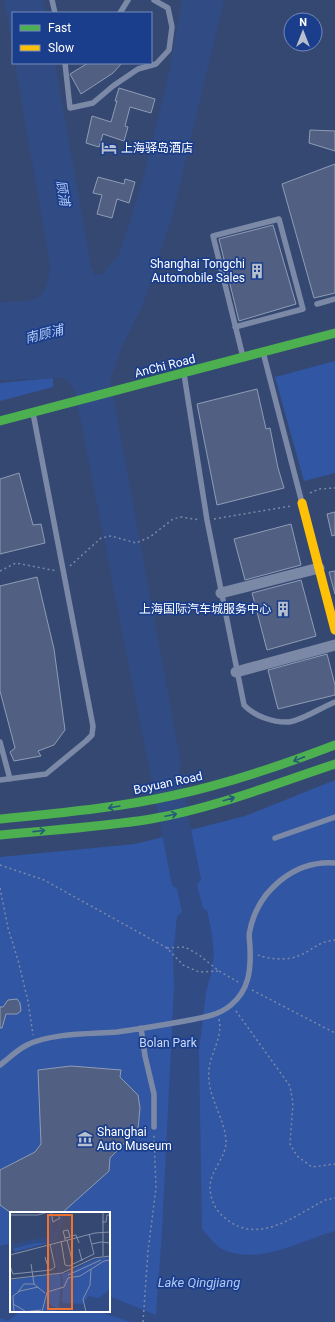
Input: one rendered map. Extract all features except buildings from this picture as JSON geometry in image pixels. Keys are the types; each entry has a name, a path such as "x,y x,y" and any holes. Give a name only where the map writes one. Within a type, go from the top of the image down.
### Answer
{"main road":[{"name":"AnChi Road","path":"0,421 122,388 184,374 243,357 335,334"},
{"path":"302,503 335,630"},
{"name":"Boyuan Road","path":"0,819 103,809 152,800 278,767 335,745"},
{"path":"0,835 151,819 192,810 250,793 335,764"}],"street":[{"path":"221,593 319,568"},
{"path":"236,672 335,645"}],"lane":[{"path":"52,0 55,12"},
{"path":"121,12 128,0"},
{"path":"67,64 70,108 94,103 113,86 138,69 156,64 169,50 172,27 168,8 154,0"},
{"path":"235,327 303,309 279,219 213,236 235,327 243,357"},
{"path":"317,304 335,299"},
{"path":"263,352 302,503"},
{"path":"184,374 207,520 236,672 244,705 251,712 260,716 290,722 335,702"},
{"path":"0,780 46,774 86,742 92,734 93,726 33,412"},
{"path":"0,742 10,779"},
{"path":"275,838 335,817"},
{"path":"0,1065 26,1046 35,1043 85,1033 154,1027 215,1014 230,1006 242,994 246,987 249,972 249,930 260,903 280,880 301,868 326,863 335,864"},
{"path":"141,1028 145,1056 154,1094 154,1127"}],"path":[{"path":"0,571 16,563 63,572 85,555 101,538 111,536 136,543 144,541 173,519 181,518 207,520 278,509 302,503 311,493 319,489 335,488"},
{"path":"0,865 44,880 167,948 183,965 199,972 219,971"},
{"path":"0,888 8,928 28,1001 35,1043"},
{"path":"250,952 266,958 290,958 298,956 323,941 335,940"},
{"path":"167,948 185,947 199,955 219,971 246,987 335,1034"},
{"path":"230,1006 240,1014 248,1028 290,1086 293,1103 290,1144 297,1156 312,1167 335,1164"},
{"path":"215,1014 220,1029 208,1070 211,1093 226,1142 224,1151 211,1178 211,1196 215,1206 221,1215 239,1227 261,1230 272,1228 325,1200 335,1198"},
{"path":"143,1322 148,1251 156,1188 154,1127"}],"green space":[{"path":"335,361 335,473 304,481 275,377"},
{"path":"53,378 53,387 0,401 0,383"},
{"name":"Bolan Park","path":"335,780 335,1322 0,1322 0,857 135,844 245,816"}],"water":[{"path":"4,0 43,0 46,12 12,12 12,44"},
{"path":"182,0 224,0 172,217 143,305 123,344 110,380 181,763 179,769 201,879 197,885 203,908 207,911 211,928 214,954 206,992 199,1052 202,1229 215,1244 224,1250 238,1254 252,1255 280,1250 335,1231 335,1322 131,1322 99,1312 110,1312 110,1296 156,1315 162,1231 174,987 173,956 177,916 182,912 177,889 172,885 75,392 70,383 64,378 0,380 0,303 37,298 42,294 45,288 50,265 15,64 55,64 91,266 95,275 102,274 119,255 143,179 170,68"},
{"path":"10,1243 10,1312 20,1312 8,1321 0,1318 0,1246"}],"traffic: fast":[{"path":"0,421 335,333"},
{"path":"0,819 110,807 153,800 216,785 256,773 335,745"},
{"path":"0,835 114,824 175,814 198,809 244,795 335,764"}],"traffic: slow":[{"path":"302,503 335,630"}],"place":[{"name":"上海驿岛酒店","path":"109,148"},
{"name":"Shanghai Tongchi Automobile Sales","path":"257,271"},
{"name":"上海国际汽车城服务中心","path":"283,609"},
{"name":"Shanghai Auto Museum","path":"85,1139"}],"water label":[{"name":"顾浦","path":"63,193"},
{"name":"南顾浦","path":"44,334"},
{"name":"Lake Qingjiang","path":"199,1282"}]}
